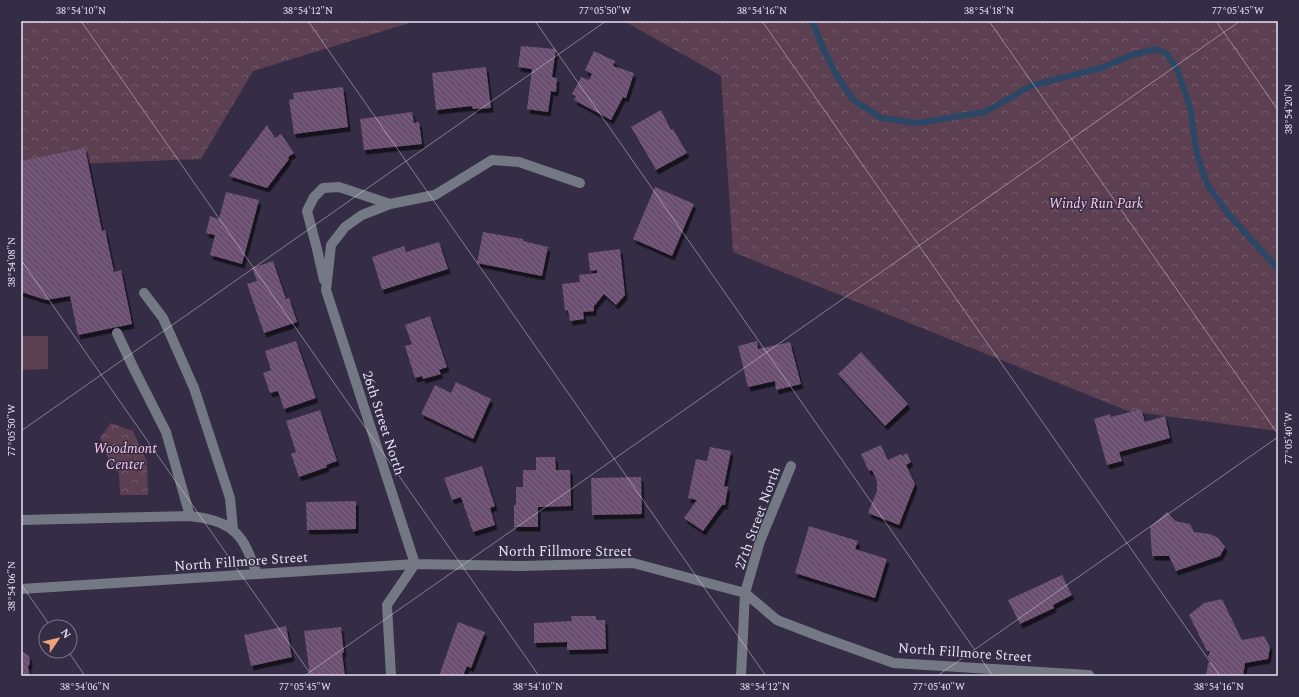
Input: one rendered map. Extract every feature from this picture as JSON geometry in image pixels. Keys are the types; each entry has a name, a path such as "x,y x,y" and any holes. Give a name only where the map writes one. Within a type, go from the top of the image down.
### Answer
{"street":[{"name":"26th Street North","path":"326,290 331,245 345,227 356,219 390,204 435,194 492,160 520,162 580,183"},
{"name":"26th Street North","path":"390,204 339,188 323,188 314,197 306,210 317,249 326,290 415,564"},
{"path":"144,293 163,318 194,388 230,498 233,529"},
{"path":"118,333 134,369 166,432 190,516"},
{"name":"27th Street North","path":"741,676 745,593 760,541 791,466"},
{"path":"21,520 190,516 215,521 233,529 247,547 257,574"},
{"name":"North Fillmore Street","path":"21,589 415,564 521,566 633,563 745,593 777,620 894,663 1089,675"},
{"path":"391,676 387,605 415,564"}],"green space":[{"path":"21,21 416,21 253,71 201,159 21,166"},
{"name":"Windy Run Park","path":"624,21 1278,21 1278,431 1128,411 733,252 721,76"},
{"path":"21,336 48,336 48,369 21,370"},
{"name":"Woodmont Center","path":"111,423 133,431 147,462 148,495 120,495 119,473 112,468 100,438"}],"building":[{"path":"521,46 556,49 552,77 557,78 556,92 551,91 548,112 527,109 532,69 518,67"},
{"path":"594,51 615,61 613,66 634,73 626,98 623,97 611,120 574,100 576,96 572,94 581,77 589,80 592,74 585,70"},
{"path":"486,67 491,108 473,109 472,106 436,110 432,73"},
{"path":"343,87 348,127 294,134 289,100 294,99 293,93"},
{"path":"661,110 671,130 673,129 687,153 656,170 631,127"},
{"path":"412,112 414,123 419,122 422,144 364,150 360,119"},
{"path":"267,125 275,138 281,134 294,153 288,157 289,159 267,188 229,176"},
{"path":"85,148 102,231 105,230 114,272 121,270 132,324 78,335 70,296 46,300 21,292 21,161"},
{"path":"655,187 694,204 672,256 633,239"},
{"path":"226,192 259,200 242,264 210,255 215,235 206,233 210,216 219,219"},
{"path":"483,232 523,239 523,241 548,247 542,276 477,263"},
{"path":"439,242 448,269 382,290 372,257 404,246 406,252"},
{"path":"620,249 625,295 616,305 604,294 594,306 594,311 583,312 584,319 570,321 568,310 565,311 562,284 580,282 579,275 597,273 597,270 590,271 588,253"},
{"path":"273,261 286,299 289,298 297,322 264,333 247,284 257,281 252,268"},
{"path":"430,316 447,367 439,370 441,374 423,379 422,376 415,378 405,346 412,344 405,325"},
{"path":"296,341 316,398 284,409 278,391 270,393 263,373 271,370 265,351"},
{"path":"757,341 758,349 790,342 801,384 776,390 775,381 748,387 738,346"},
{"path":"861,352 908,404 885,426 838,374"},
{"path":"456,382 491,399 473,439 421,414 435,385 451,393"},
{"path":"1141,409 1145,422 1165,416 1170,438 1119,452 1122,461 1107,465 1094,419 1110,414 1111,417"},
{"path":"320,410 337,461 326,465 327,467 299,477 291,454 296,452 286,421"},
{"path":"881,445 888,460 907,453 911,462 906,465 915,484 899,525 868,513 877,491 877,481 872,470 869,471 861,454"},
{"path":"710,447 731,451 724,486 728,487 725,505 722,505 703,531 684,518 697,500 688,498 696,459 707,461"},
{"path":"536,457 555,457 556,470 570,470 571,506 538,507 538,527 514,527 516,487 523,487 523,470 536,470"},
{"path":"482,466 495,506 490,508 495,525 473,532 461,497 452,500 444,478"},
{"path":"641,477 642,514 592,515 591,478"},
{"path":"356,501 356,529 307,530 306,502"},
{"path":"1167,512 1175,521 1190,524 1194,532 1210,534 1218,538 1225,547 1220,556 1176,571 1169,556 1152,556 1150,527"},
{"path":"809,526 858,541 855,549 887,559 875,598 795,573"},
{"path":"1062,575 1072,595 1053,605 1054,608 1020,624 1008,600"},
{"path":"1222,599 1242,640 1264,636 1270,647 1268,659 1245,663 1243,676 1206,676 1208,663 1211,662 1208,657 1210,651 1207,651 1189,615 1204,603"},
{"path":"571,616 596,616 596,620 605,620 606,649 567,650 567,642 534,643 534,623 572,621"},
{"path":"458,622 485,632 471,668 467,666 463,676 439,676"},
{"path":"286,626 292,657 251,666 244,635"},
{"path":"341,627 345,676 310,676 304,631"},
{"path":"23,652 29,656 30,663 28,667 30,676 21,676 21,653"}],"waterway":[{"path":"812,21 837,76 853,100 881,118 917,123 985,112 1031,86 1104,67 1132,55 1155,49 1166,53 1177,69 1190,107 1197,155 1208,186 1230,216 1278,269"}]}
